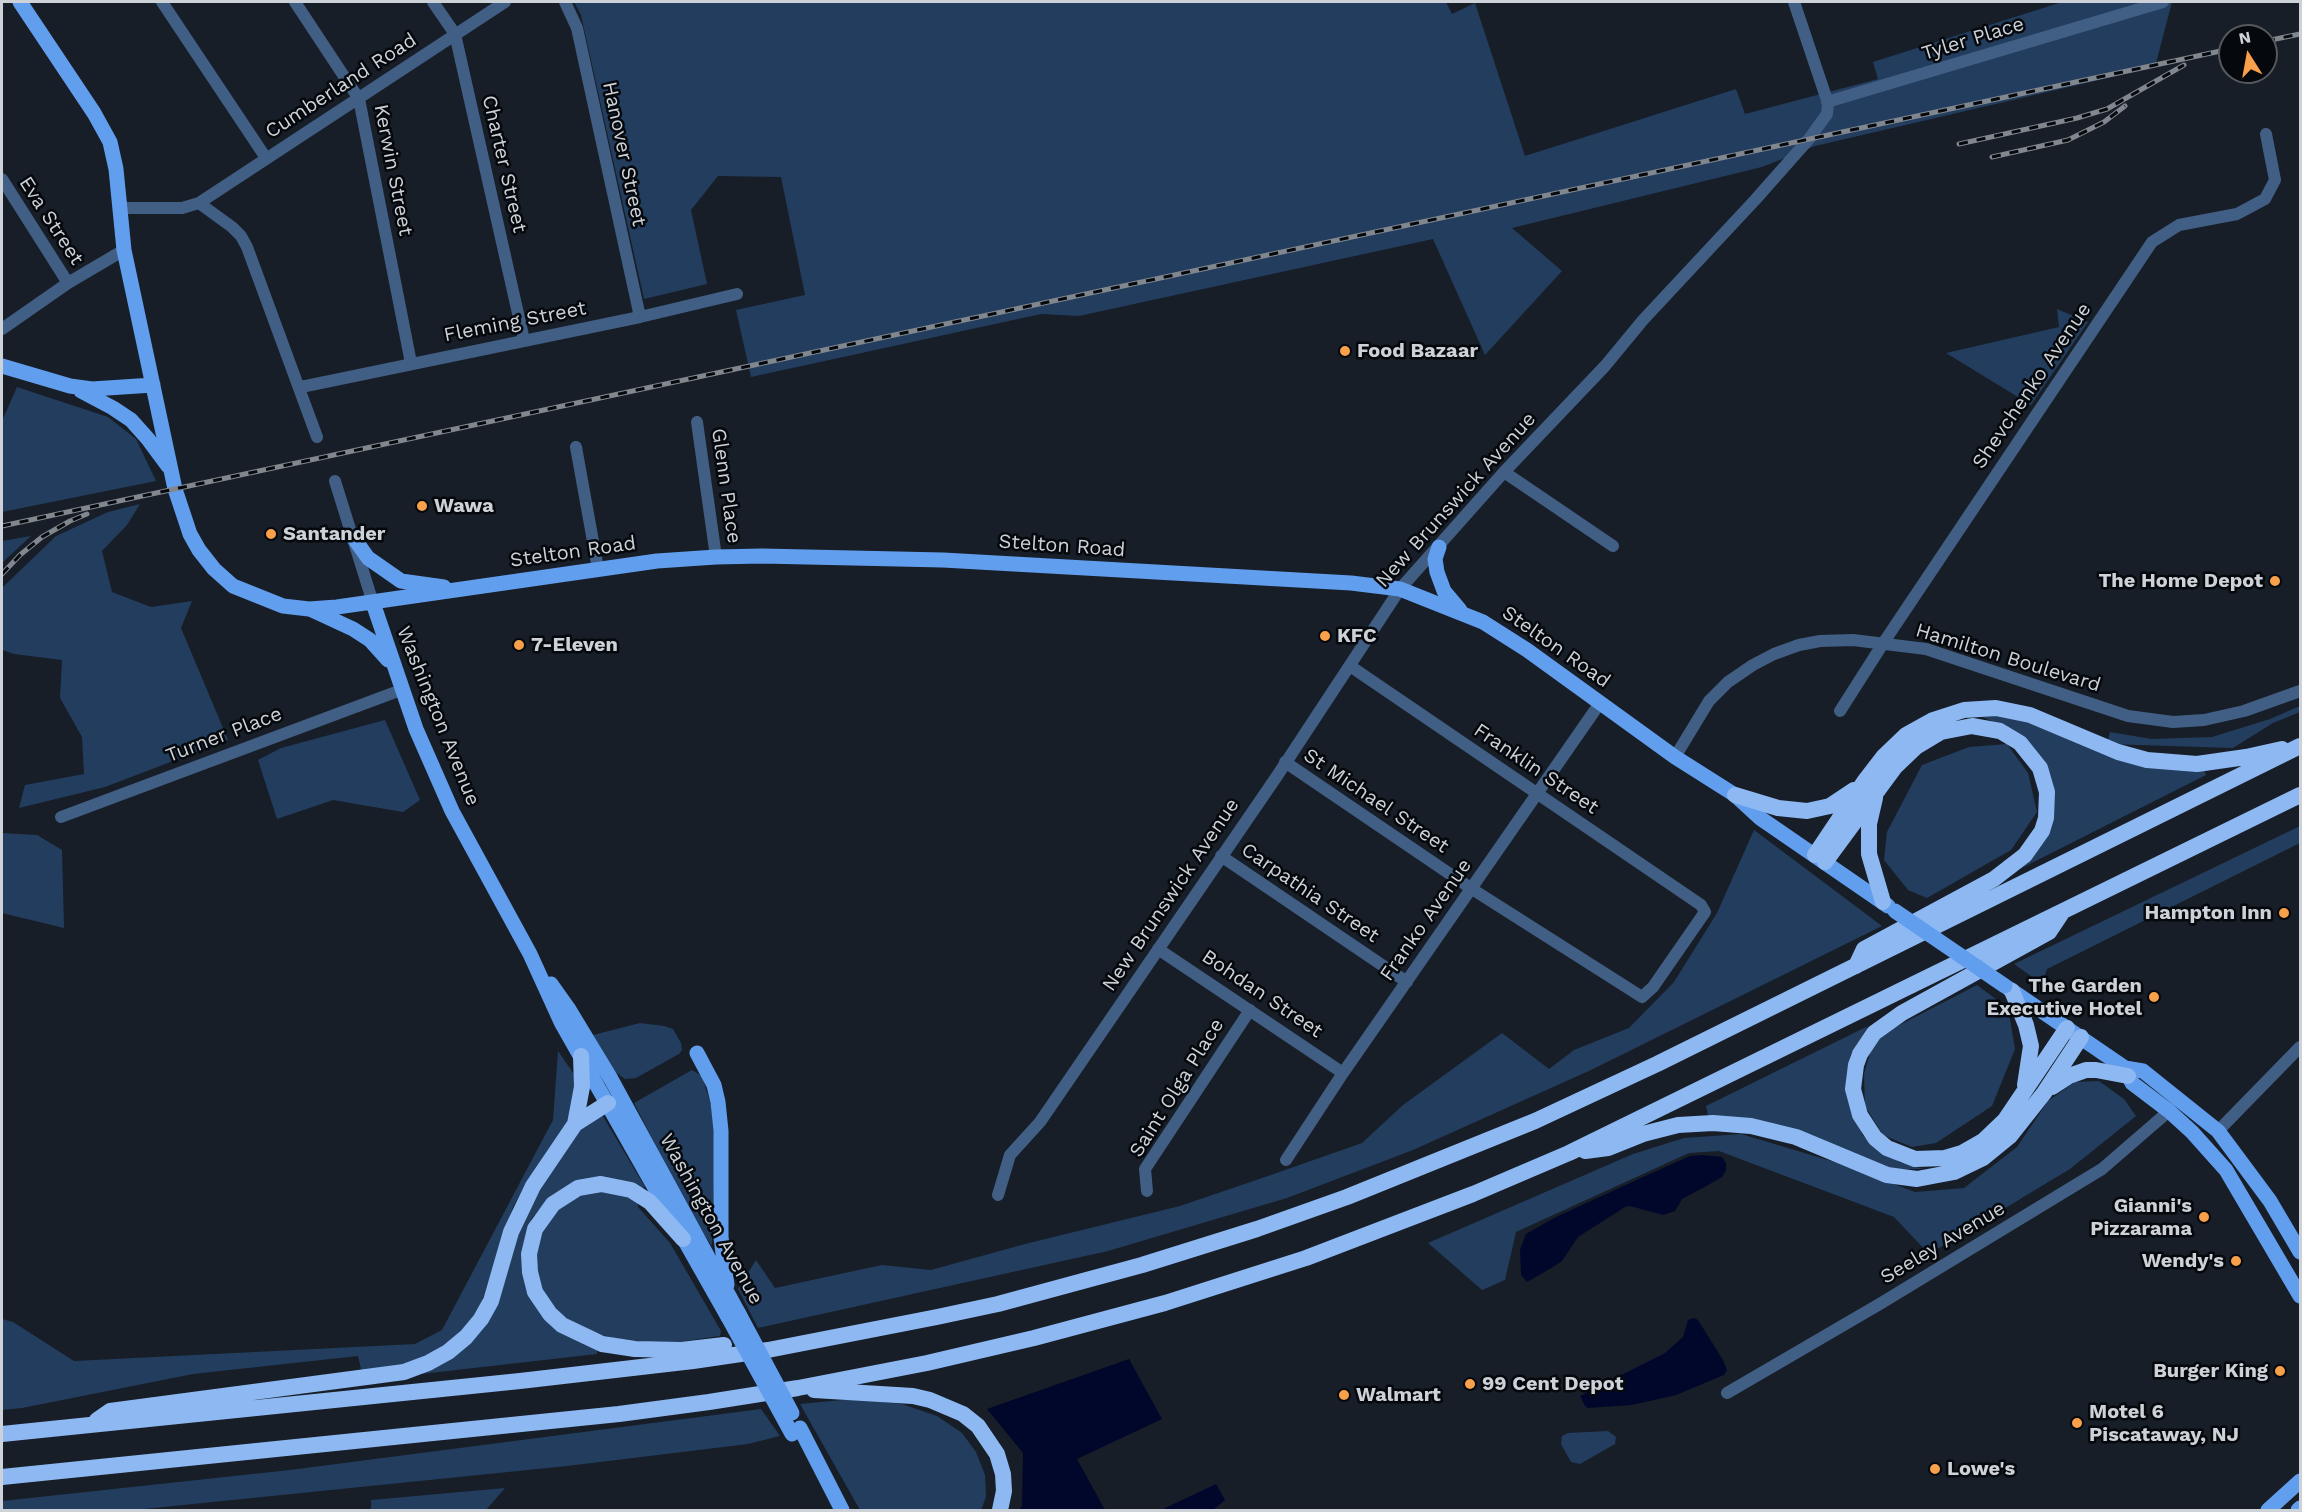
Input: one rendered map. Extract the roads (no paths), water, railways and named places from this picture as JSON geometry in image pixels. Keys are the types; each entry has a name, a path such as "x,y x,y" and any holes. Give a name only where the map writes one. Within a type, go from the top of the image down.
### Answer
{"highway":[{"path":"1820,858 1871,787 1884,756 1906,735 1933,720 1964,710 1996,708 2030,715 2118,752 2147,760 2172,763 2197,764 2224,761 2301,746"},
{"path":"1735,795 1778,808 1807,811 1830,806 1871,787 1916,747 1941,732 1972,726 2000,731 2020,742 2040,768 2045,780 2048,804 2042,831 2025,855 1994,879 1864,949 1856,966"},
{"path":"2,1434 520,1381 768,1350 937,1317 1080,1282 1199,1248 1336,1201 1437,1162 1545,1116 1657,1064 2301,746"},
{"path":"1871,787 1869,854 1889,906"},
{"path":"2,1477 619,1414 798,1388 981,1352 1165,1303 1262,1273 1348,1242 1473,1194 1569,1153 2301,795"},
{"path":"2062,912 2049,932 1887,1022 1866,1042 1856,1065 1853,1089 1860,1115 1866,1126 1887,1148 1915,1159 1945,1158 1962,1153 1983,1141 2005,1120 2074,1033"},
{"path":"2009,989 2026,1024 2031,1046 2026,1081 2020,1100"},
{"path":"1569,1153 1608,1148 1643,1134 1678,1125 1713,1123 1741,1125 1796,1137 1887,1175 1917,1179 1954,1172 1983,1158 2010,1136 2044,1093 2074,1033"},
{"path":"90,1425 110,1411 404,1372 448,1352 466,1337 491,1301 511,1232 521,1209 533,1186 575,1124 582,1087 581,1056"},
{"path":"2044,1093 2068,1076 2086,1070 2127,1072"},
{"path":"575,1124 608,1103"},
{"path":"683,1239 650,1202 631,1190 601,1184 578,1188 553,1204 535,1230 529,1254 530,1272 535,1292 550,1314 562,1325 602,1344 635,1349 681,1350 728,1345 768,1350"},
{"path":"798,1388 838,1393 913,1396 949,1407 963,1414 978,1426 997,1454 1003,1474 1004,1491 1000,1510"}],"main road":[{"path":"20,2 94,113 110,142 116,169 124,250"},
{"name":"Stelton Road","path":"124,250 171,471 190,534 214,569 233,586 283,606 309,609 373,603 657,561 716,556 943,560 1351,584 1400,589 1483,621 1527,650 1675,757 1735,795 1760,818 2074,1033 2127,1072 2132,1083 2169,1111 2204,1144 2226,1170 2301,1296"},
{"path":"2,366 70,386 113,408 131,420 171,471"},
{"path":"70,386 112,389 153,385"},
{"path":"352,537 368,558 401,581 462,589"},
{"path":"1439,547 1436,559 1437,572 1444,591 1461,612"},
{"name":"Washington Avenue","path":"373,603 401,690 452,811 530,954 561,1022 683,1239 733,1316 842,1510"},
{"path":"309,609 353,629 370,640 383,652 394,669"},
{"name":"Washington Avenue","path":"530,954 568,1008 611,1079 729,1297 733,1316"},
{"path":"698,1053 714,1085 718,1102 721,1131 721,1237 729,1297"},
{"name":"Stelton Road","path":"2127,1072 2143,1071 2218,1131 2270,1201 2301,1252"},
{"name":"Washington Avenue","path":"796,1431 830,1510"},
{"path":"2268,1510 2301,1481"}],"street":[{"path":"162,2 266,158"},
{"name":"Kerwin Street","path":"295,2 358,99 411,363"},
{"name":"Charter Street","path":"434,2 455,34 524,340"},
{"name":"Cumberland Road","path":"199,203 505,2"},
{"name":"Hanover Street","path":"565,2 577,28 640,317"},
{"path":"1794,2 1827,102"},
{"name":"Tyler Place","path":"1827,102 2163,2"},
{"name":"New Brunswick Avenue","path":"998,1196 1010,1155 1040,1122 1400,589 1809,139 1827,114 1827,102"},
{"name":"Shevchenko Avenue","path":"1840,711 2152,242 2180,225 2237,214 2265,199 2275,180 2266,134"},
{"name":"Eva Street","path":"2,179 68,283"},
{"path":"120,208 182,208 199,203 232,227 247,247 318,437"},
{"path":"2,329 68,283 124,250"},
{"name":"Fleming Street","path":"300,387 640,317 737,294"},
{"name":"Glenn Place","path":"697,422 716,556"},
{"path":"576,447 598,569"},
{"path":"1504,472 1613,546"},
{"name":"Washington Avenue","path":"336,481 373,603"},
{"name":"Hamilton Boulevard","path":"1675,757 1709,701 1728,682 1774,654 1799,645 1820,641 1884,642 1926,650 2128,716 2173,722 2204,720 2244,711 2301,691"},
{"name":"Franklin Street","path":"1350,666 1701,904 1705,912 1653,987 1642,997 1628,989"},
{"name":"Turner Place","path":"61,817 401,690"},
{"name":"Franko Avenue","path":"1286,1160 1343,1073 1600,703"},
{"name":"St Michael Street","path":"1285,762 1472,889 1628,989"},
{"name":"Carpathia Street","path":"1221,856 1407,982"},
{"name":"Bohdan Street","path":"1158,949 1343,1073"},
{"name":"Saint Olga Place","path":"1147,1191 1145,1169 1250,1010"},
{"path":"2218,1131 2301,1047"},
{"name":"Seeley Avenue","path":"1727,1393 1858,1317 2102,1169 2169,1111"}],"railway":[{"path":"2278,39 2300,34"},
{"path":"2,526 2218,52"},
{"path":"1959,144 2077,118 2107,109 2184,65"},
{"path":"1992,157 2068,140 2104,122 2125,106"},
{"path":"2,574 42,537 87,514"}],"place":[{"name":"Food Bazaar","path":"1345,351"},
{"name":"Wawa","path":"422,506"},
{"name":"Santander","path":"271,534"},
{"name":"The Home Depot","path":"2275,581"},
{"name":"KFC","path":"1325,636"},
{"name":"7-Eleven","path":"519,645"},
{"name":"Hampton Inn","path":"2284,913"},
{"name":"The Garden Executive Hotel","path":"2154,997"},
{"name":"Gianni's Pizzarama","path":"2204,1217"},
{"name":"Wendy's","path":"2236,1261"},
{"name":"Burger King","path":"2280,1371"},
{"name":"99 Cent Depot","path":"1470,1384"},
{"name":"Walmart","path":"1344,1395"},
{"name":"Motel 6 Piscataway, NJ","path":"2077,1423"},
{"name":"Lowe's","path":"1935,1469"}]}
